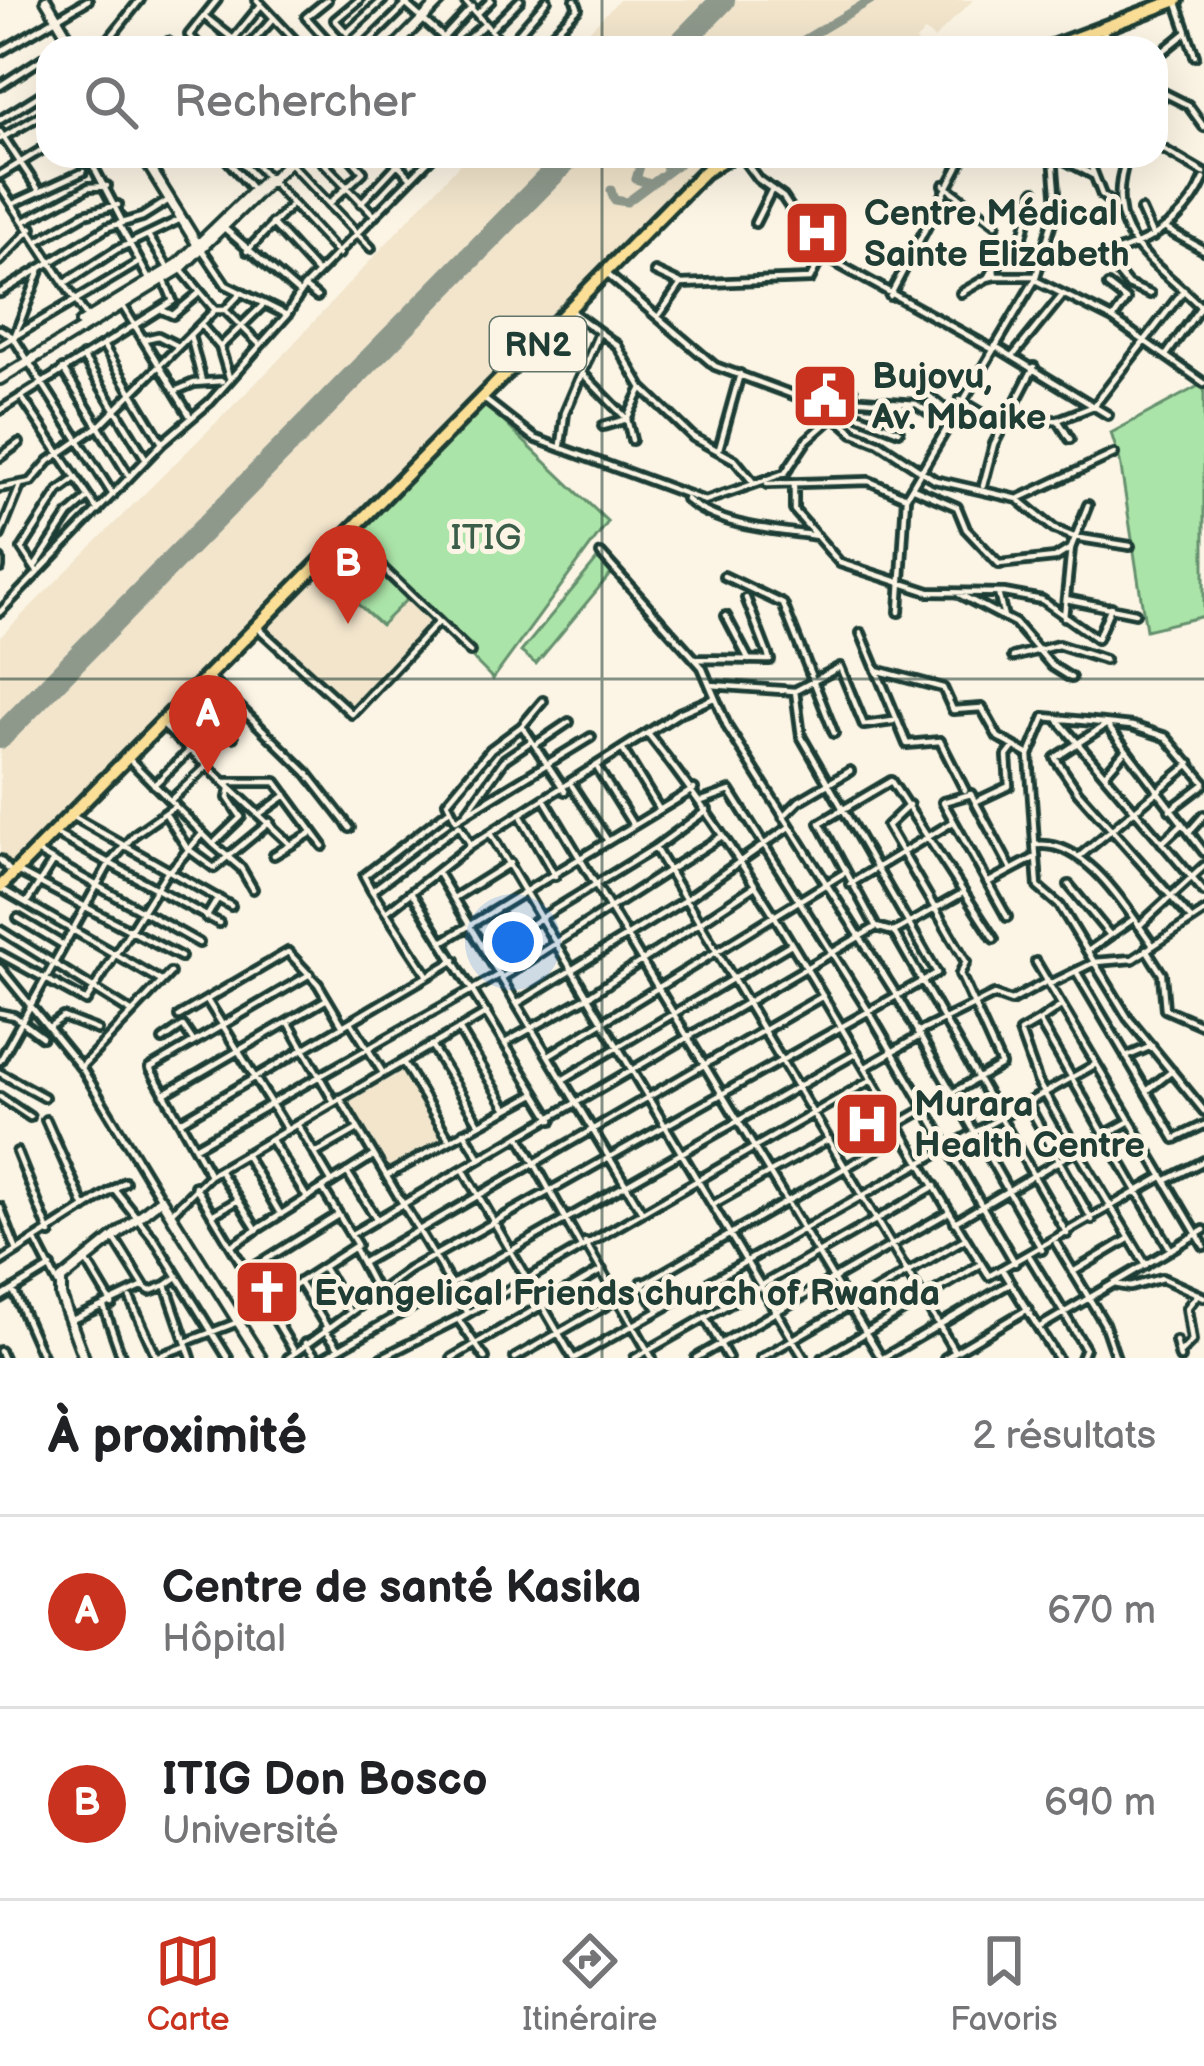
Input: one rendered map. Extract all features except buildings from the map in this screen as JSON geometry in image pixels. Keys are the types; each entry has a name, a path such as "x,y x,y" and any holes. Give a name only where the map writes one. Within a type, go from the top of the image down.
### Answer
{"highway":[{"path":"1086,36 1176,0"},
{"name":"RN2","path":"0,888 710,168"}],"street":[{"path":"46,0 68,36"},
{"path":"0,52 88,0"},
{"path":"112,36 140,0"},
{"path":"190,36 217,0"},
{"path":"323,36 307,14 327,0"},
{"path":"359,0 335,20 347,33 383,0"},
{"path":"409,36 444,0"},
{"path":"466,0 501,36"},
{"path":"445,36 491,0"},
{"path":"473,36 520,0"},
{"path":"514,36 547,0"},
{"path":"551,36 578,8 574,0"},
{"path":"1176,0 1195,56"},
{"path":"236,36 259,2 291,36"},
{"path":"373,36 406,2 443,36"},
{"path":"204,16 228,36"},
{"path":"258,36 274,18"},
{"path":"1102,28 1107,36"},
{"path":"1168,47 1187,32"},
{"path":"0,86 36,63"},
{"path":"1168,95 1188,105 1204,127"},
{"path":"0,120 36,98"},
{"path":"36,117 1,136 38,189"},
{"path":"0,175 36,153"},
{"path":"1043,255 1074,261 1135,244 1166,229 1204,176 1168,153"},
{"path":"96,168 118,205 127,244 152,284"},
{"path":"150,168 223,282 287,315"},
{"path":"234,168 256,193"},
{"path":"258,168 339,254"},
{"path":"0,376 173,270 201,249 280,168"},
{"path":"299,168 371,248"},
{"path":"328,168 375,216"},
{"path":"330,203 363,172 360,168"},
{"path":"361,202 394,168"},
{"path":"402,168 412,178"},
{"path":"1,608 260,345 318,273 422,168"},
{"path":"752,168 805,225 822,255 890,296 1034,367 1108,415"},
{"path":"890,296 956,168"},
{"path":"898,612 906,497 951,414 1036,278 1058,206 1056,168"},
{"path":"1079,168 1093,175"},
{"path":"1091,168 1102,195 1118,208 1135,244 1203,306 1167,354"},
{"path":"1118,208 1125,168"},
{"path":"2,208 83,172"},
{"path":"944,185 996,224"},
{"path":"0,186 53,259 89,322"},
{"path":"27,220 89,188 107,186"},
{"path":"754,224 772,189"},
{"path":"961,293 995,273 1022,240 1035,191"},
{"path":"0,293 53,259 169,200"},
{"path":"1016,202 1028,213"},
{"path":"247,251 292,204"},
{"path":"40,240 85,214 118,205"},
{"path":"1141,210 1153,237"},
{"path":"65,283 127,244 181,219"},
{"path":"272,223 318,273"},
{"path":"0,261 32,228"},
{"path":"223,228 247,251 317,297"},
{"path":"1166,229 1204,250"},
{"path":"149,236 173,270 215,310"},
{"path":"1102,253 1128,285 1150,294"},
{"path":"655,272 680,284 810,279 822,255"},
{"path":"0,345 138,262"},
{"path":"14,336 41,266"},
{"path":"0,410 176,298 173,270"},
{"path":"995,273 1036,278 1061,297 1113,320 1204,383"},
{"path":"607,274 634,300 660,314 712,364 898,431"},
{"path":"660,314 680,284"},
{"path":"1108,286 1126,300 1113,320"},
{"path":"960,400 1006,425 1058,420 1094,406 1184,290"},
{"path":"3,488 34,480 58,454 99,427 200,324 215,310 225,310 242,292"},
{"path":"160,308 173,315 199,293"},
{"path":"1012,356 1061,297"},
{"path":"121,303 190,416"},
{"path":"220,347 265,303"},
{"path":"225,310 260,345"},
{"path":"570,310 617,345 642,388 693,436 735,460 753,482"},
{"path":"200,324 220,347 227,379"},
{"path":"0,329 14,336 113,495"},
{"path":"560,448 565,413 599,333"},
{"path":"190,335 202,381"},
{"path":"143,340 158,336 178,346"},
{"path":"102,345 162,443"},
{"path":"82,357 146,460"},
{"path":"982,488 1034,367"},
{"path":"63,369 130,478"},
{"path":"582,374 627,419 632,440"},
{"path":"718,451 740,374"},
{"path":"176,392 202,381 227,379"},
{"path":"911,382 951,414"},
{"path":"603,426 627,419 642,388"},
{"path":"766,484 788,470 806,440 838,412 854,390"},
{"path":"21,395 98,511"},
{"path":"484,399 520,430 682,496 710,501 753,482 794,486 869,481 906,497"},
{"path":"849,399 914,404 928,412"},
{"path":"838,412 854,434 879,443 922,474 1018,500 1054,529 1074,537 1130,546"},
{"path":"1058,420 1070,439"},
{"path":"0,457 19,443"},
{"path":"1018,500 1114,454"},
{"path":"36,569 21,553 24,544 59,491 74,480"},
{"path":"0,535 21,485"},
{"path":"794,486 794,510 840,563 902,583 959,594 998,592 1042,600 1100,639 1111,607"},
{"path":"3,488 13,498"},
{"path":"913,488 957,507 966,529 999,564 1055,558 1069,562"},
{"path":"682,496 699,510 742,524 817,536"},
{"path":"36,569 69,515 87,500"},
{"path":"1064,617 1070,548 1088,506"},
{"path":"0,512 9,515"},
{"path":"349,536 470,652"},
{"path":"1055,558 1070,548"},
{"path":"601,554 695,658 783,817 896,994 1042,1250"},
{"path":"0,560 0,568"},
{"path":"724,576 783,604 834,733"},
{"path":"998,592 1004,617"},
{"path":"959,594 1004,617 1071,678"},
{"path":"695,658 771,658 746,598"},
{"path":"1066,599 1135,613"},
{"path":"727,616 749,660"},
{"path":"257,627 352,714 438,622"},
{"path":"861,633 893,721 907,744 940,741 1010,867"},
{"path":"1013,657 1063,645 1105,660"},
{"path":"710,685 795,691 840,668 864,725 893,721"},
{"path":"876,670 943,688 953,710 982,708 998,737 1029,755"},
{"path":"210,678 307,773 350,828"},
{"path":"288,1358 376,1291 937,972 797,725 795,691"},
{"path":"192,696 233,737"},
{"path":"386,912 471,845 714,698"},
{"path":"471,845 447,802 484,757 521,727 543,700"},
{"path":"1170,810 1204,783 1166,737 1106,723 1045,717 1038,723 1029,755 1038,887 1060,906 1151,1046 1204,1111"},
{"path":"1058,720 1204,892"},
{"path":"372,891 458,823 506,759 569,722"},
{"path":"1106,723 1055,758 1078,792 1191,919"},
{"path":"1106,723 1204,853"},
{"path":"163,725 291,845"},
{"path":"521,727 610,843"},
{"path":"649,735 702,800 990,1277 1137,1193 1204,1161"},
{"path":"467,812 591,737"},
{"path":"977,801 1009,786 1007,756 1012,748"},
{"path":"154,785 189,751"},
{"path":"1105,774 1125,751"},
{"path":"624,752 660,811"},
{"path":"128,758 241,868 253,889"},
{"path":"1080,856 1190,764"},
{"path":"0,1061 3,1047 109,864 124,845 166,814 207,766"},
{"path":"598,769 634,827"},
{"path":"783,817 799,800 850,771"},
{"path":"223,782 269,779 288,794 323,846"},
{"path":"994,939 891,782 819,824 877,927 894,932 924,981 1068,1236"},
{"path":"214,844 241,817 228,798 230,789"},
{"path":"444,941 694,789"},
{"path":"702,800 730,791 868,1010 1016,1265"},
{"path":"966,791 943,802 1007,917"},
{"path":"261,812 288,794"},
{"path":"546,802 585,858 882,1358 1011,1283"},
{"path":"898,1124 1001,1065 959,974 966,962 887,823 909,805"},
{"path":"487,951 655,848 707,810"},
{"path":"428,976 364,876 448,811"},
{"path":"166,814 187,848 208,867 227,858 270,822"},
{"path":"72,815 231,906"},
{"path":"1190,832 1204,815"},
{"path":"521,818 555,876"},
{"path":"849,884 953,822"},
{"path":"1162,843 1182,824"},
{"path":"518,1003 685,900 789,827"},
{"path":"54,833 219,923"},
{"path":"274,855 311,833"},
{"path":"0,954 86,1001 154,889 202,834"},
{"path":"491,835 804,1358"},
{"path":"195,1147 366,1046 558,943 722,836"},
{"path":"1036,845 1059,844 1080,856 1139,926 1162,974 1165,1009 1204,1026"},
{"path":"655,848 955,1352"},
{"path":"36,851 199,943"},
{"path":"989,882 1034,858"},
{"path":"0,860 181,957"},
{"path":"26,903 52,861"},
{"path":"454,898 510,863"},
{"path":"1139,926 1174,899 1204,866"},
{"path":"438,873 642,1212"},
{"path":"549,1055 844,873"},
{"path":"1070,885 1110,935"},
{"path":"505,1043 589,996 755,886"},
{"path":"0,888 161,982"},
{"path":"413,894 552,1120"},
{"path":"894,932 961,894"},
{"path":"206,918 218,898"},
{"path":"866,1067 994,994 1011,1000 1095,962 1127,961 1204,912"},
{"path":"18,918 63,945"},
{"path":"1088,951 1132,920"},
{"path":"352,1234 877,927"},
{"path":"0,930 131,1012"},
{"path":"563,1080 791,944"},
{"path":"179,1016 288,952 310,974 343,1026"},
{"path":"181,1121 455,960"},
{"path":"1036,962 1204,1246"},
{"path":"0,968 81,1067 261,1358"},
{"path":"1076,971 1175,1139 1204,1125"},
{"path":"81,1067 170,973"},
{"path":"210,1174 150,1068 310,974"},
{"path":"362,1263 823,995"},
{"path":"164,1094 327,999"},
{"path":"207,1000 287,1130"},
{"path":"1061,1006 1020,1032 1046,1094 1146,1265"},
{"path":"171,1214 210,1174 487,1013"},
{"path":"1,1016 20,1021 42,1037"},
{"path":"49,1027 63,1017 97,1030"},
{"path":"288,1022 318,1075 422,1229 468,1312"},
{"path":"351,1022 383,1073"},
{"path":"1039,1022 1172,1250"},
{"path":"164,1040 183,1026 194,1042"},
{"path":"459,1029 507,1109"},
{"path":"431,1045 479,1124"},
{"path":"1126,1058 1151,1046"},
{"path":"304,1343 320,1358 339,1349 508,1248 857,1053"},
{"path":"403,1062 449,1140"},
{"path":"463,1169 574,1358 1096,1064"},
{"path":"1146,1091 1172,1071"},
{"path":"0,1073 44,1097"},
{"path":"381,1358 458,1319 872,1079"},
{"path":"387,1176 536,1094"},
{"path":"0,1097 30,1117"},
{"path":"1028,1105 1093,1220"},
{"path":"46,1120 86,1210"},
{"path":"955,1222 1130,1121"},
{"path":"297,1124 332,1182"},
{"path":"315,1154 358,1129"},
{"path":"464,1132 480,1159"},
{"path":"515,1358 904,1134"},
{"path":"520,1137 652,1358"},
{"path":"714,1204 831,1137"},
{"path":"271,1140 308,1198"},
{"path":"17,1152 50,1234"},
{"path":"245,1154 281,1214"},
{"path":"231,1246 374,1156"},
{"path":"219,1170 257,1230"},
{"path":"347,1172 376,1218"},
{"path":"0,1262 124,1182"},
{"path":"195,1186 295,1352"},
{"path":"635,1358 935,1186"},
{"path":"323,1189 352,1234 376,1291"},
{"path":"115,1190 178,1277 228,1358"},
{"path":"58,1286 67,1273 161,1198"},
{"path":"212,1215 238,1200"},
{"path":"0,1208 17,1252"},
{"path":"696,1358 949,1212"},
{"path":"246,1272 338,1215"},
{"path":"1040,1327 1204,1230"},
{"path":"113,1237 151,1291 178,1277"},
{"path":"1073,1272 1130,1238"},
{"path":"761,1358 965,1239"},
{"path":"37,1241 53,1270 84,1358"},
{"path":"1056,1243 1115,1358"},
{"path":"128,1295 156,1358 238,1322 354,1248"},
{"path":"1030,1257 1086,1350 1081,1358"},
{"path":"85,1258 108,1305 122,1358"},
{"path":"823,1358 981,1264"},
{"path":"323,1267 348,1310"},
{"path":"0,1298 53,1270 67,1273"},
{"path":"452,1358 602,1270"},
{"path":"1004,1272 1057,1358"},
{"path":"1114,1284 1130,1287 1162,1278 1201,1295 1187,1308 1192,1341 1179,1356"},
{"path":"299,1282 339,1349"},
{"path":"642,1282 658,1310"},
{"path":"166,1285 191,1358"},
{"path":"70,1321 144,1286"},
{"path":"13,1290 43,1358"},
{"path":"945,1358 1028,1309"},
{"path":"706,1317 728,1358"},
{"path":"458,1319 485,1358"},
{"path":"1176,1340 1179,1356"}],"shaded area":[{"path":"619,0 973,0 937,36 925,31 920,36 584,36"},
{"path":"456,168 714,168 22,861 17,857 8,865 0,858 0,637 270,369"},
{"path":"347,540 435,621 351,709 262,628"},
{"path":"405,1070 445,1139 387,1169 348,1102"}],"green space":[{"path":"1204,383 1204,616 1146,630 1120,461 1111,433"},
{"name":"ITIG","path":"484,403 608,522 493,679 353,537"},
{"path":"348,543 408,598 381,625 321,571"},
{"path":"600,556 612,572 536,664 521,652"}],"taxiway":[{"path":"810,36 871,0"},
{"path":"639,168 636,179 650,184"},
{"path":"611,190 614,200 627,202 673,168"}],"runway":[{"path":"688,36 723,0"},
{"path":"0,737 558,168"}],"place":[{"name":"Centre Médical Sainte Elizabeth","path":"817,233"},
{"name":"Bujovu, Av. Mbaike","path":"825,396"},
{"name":"ITIG Don Bosco","path":"348,624"},
{"name":"Centre de santé Kasika","path":"208,774"},
{"name":"Murara Health Centre","path":"867,1124"},
{"name":"Evangelical Friends church of Rwanda","path":"267,1292"}]}
